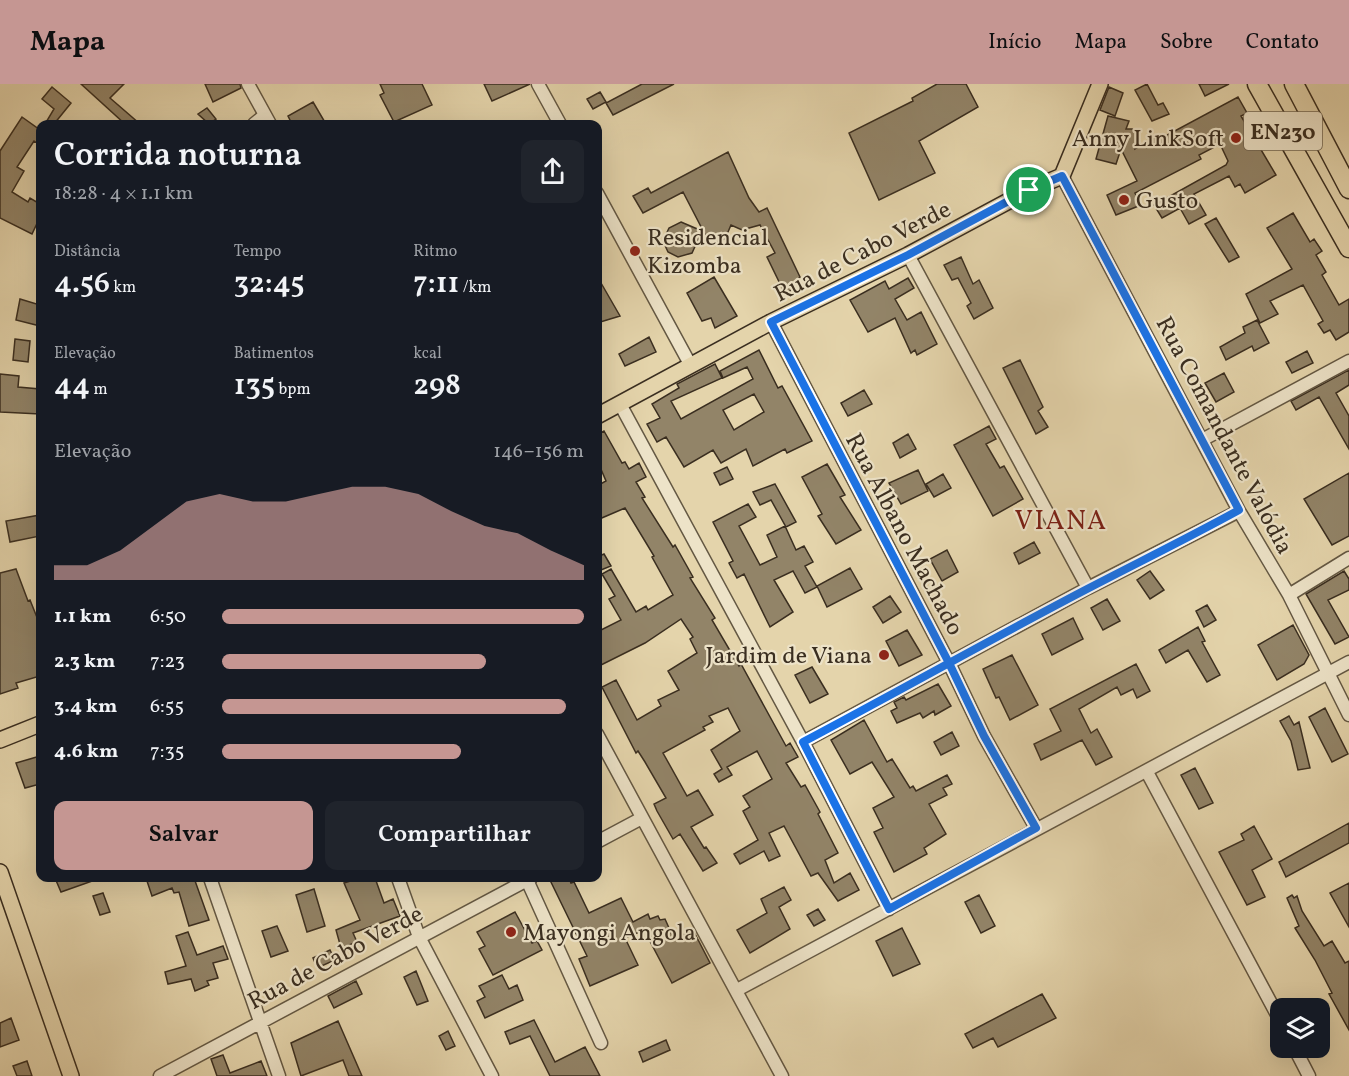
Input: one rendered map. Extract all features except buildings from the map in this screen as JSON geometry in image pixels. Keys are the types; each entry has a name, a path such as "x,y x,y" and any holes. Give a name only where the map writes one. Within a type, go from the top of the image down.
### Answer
{"highway":[{"path":"1247,84 1266,102"},
{"name":"EN230","path":"1257,84 1349,248"},
{"name":"EN230","path":"1294,84 1349,189"}],"main road":[{"path":"1062,176 1100,84"},
{"name":"Rua de Cabo Verde","path":"602,413 771,322 908,255 1029,190 1062,176"},
{"path":"0,740 36,726"},
{"path":"0,872 71,1076"}],"street":[{"path":"248,84 268,120"},
{"path":"538,84 558,120"},
{"name":"Rua Comandante Valódia","path":"1062,176 1239,510 1289,595 1349,715"},
{"path":"602,202 691,366"},
{"path":"908,255 1088,588"},
{"name":"Rua Albano Machado","path":"771,322 949,663 984,736 1036,828"},
{"path":"1202,440 1349,361"},
{"path":"620,404 803,742 889,909"},
{"path":"803,742 1088,588 1239,510"},
{"path":"1289,595 1349,558"},
{"path":"737,990 1349,662"},
{"path":"602,743 782,1076"},
{"path":"1147,772 1270,1001"},
{"path":"602,839 642,818"},
{"path":"211,882 279,1076"},
{"path":"399,882 419,938 492,1076"},
{"name":"Rua de Cabo Verde","path":"160,1076 523,882"},
{"path":"530,882 601,1043"},
{"path":"1300,1058 1310,1076"}],"place":[{"name":"Anny LinkSoft","path":"1236,138"},
{"name":"Gusto","path":"1124,200"},
{"name":"Residencial Kizomba","path":"635,251"},
{"name":"Jardim de Viana","path":"884,655"},
{"name":"Mayongi Angola","path":"511,932"}],"district":[{"name":"VIANA","path":"1061,520"}],"route":[{"path":"1029,190 908,255 771,322 949,663 984,736 1036,828 889,909 803,742 949,663 974,650 1088,588 1239,510 1062,176 1029,190"}]}
